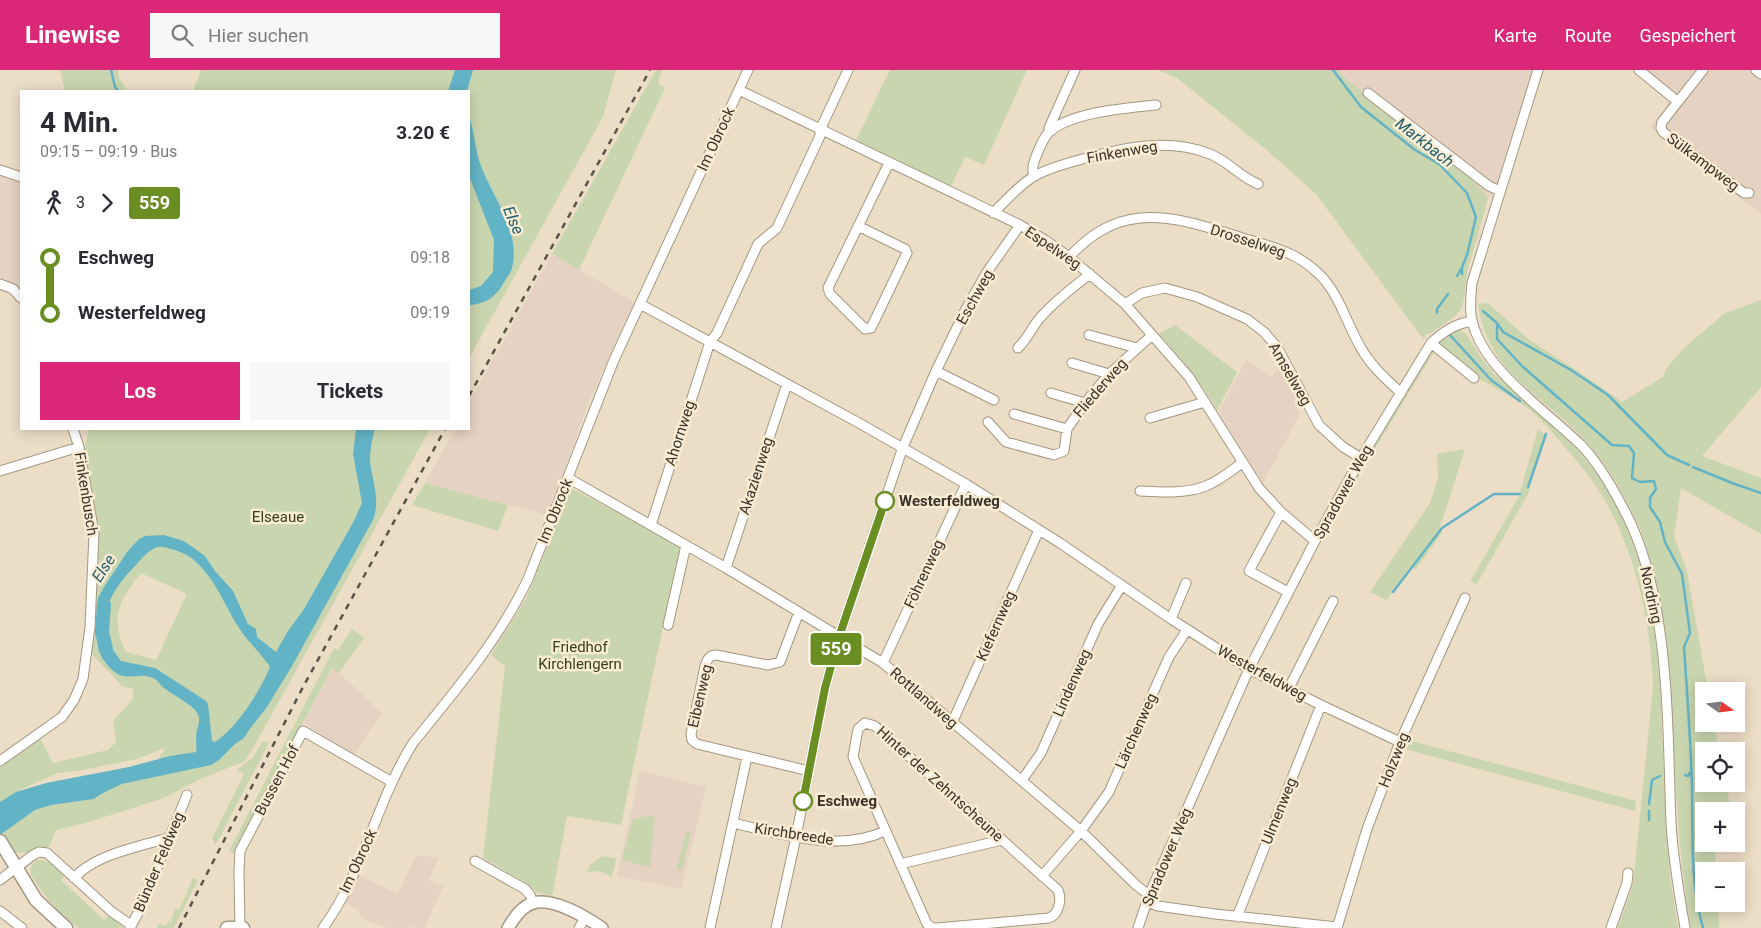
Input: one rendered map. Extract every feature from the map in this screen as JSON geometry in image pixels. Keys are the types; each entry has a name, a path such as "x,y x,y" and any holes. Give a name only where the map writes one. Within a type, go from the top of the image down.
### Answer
{"main road":[{"path":"0,841 36,900 66,928"},
{"path":"227,928 242,928"}],"street":[{"name":"Im Obrock","path":"328,926 357,868 398,768 412,743 486,651 520,597 595,407 640,304 748,70"},
{"name":"Ahornweg","path":"651,525 710,342 717,333 758,244 777,228 820,136 820,130 848,70"},
{"path":"1051,131 1049,128 1075,70"},
{"path":"1472,321 1470,297 1472,283 1538,70"},
{"path":"1638,70 1677,101"},
{"name":"Sülkampweg","path":"1703,70 1677,101 1662,122 1661,128 1663,132 1744,193 1749,194"},
{"path":"1756,70 1761,74"},
{"name":"Espelweg","path":"739,90 1020,225 1069,257 1125,304 1151,336 1189,377 1259,488 1281,512 1315,541"},
{"path":"1368,93 1489,186 1500,191"},
{"path":"1034,176 1032,166 1045,137 1063,124 1085,116 1119,109 1156,105"},
{"name":"Finkenweg","path":"993,213 1018,188 1034,176 1066,163 1144,145 1189,148 1211,154 1232,166 1245,179 1258,184"},
{"path":"858,226 905,249 907,253 871,328 865,329 830,294 828,288 858,226 889,163"},
{"path":"0,170 20,178"},
{"name":"Drosselweg","path":"1069,257 1082,243 1106,226 1139,218 1177,220 1290,254 1318,273 1331,289 1361,348 1376,370 1401,393"},
{"name":"Eschweg","path":"776,928 825,688 839,637 903,447 936,371 966,309 988,272 1020,225"},
{"path":"1018,348 1028,338 1037,321 1056,301 1090,274"},
{"path":"0,284 13,290 20,297"},
{"name":"Amselweg","path":"1125,304 1142,293 1165,288 1197,297 1247,319 1264,332 1277,347 1319,425 1343,447 1361,458"},
{"name":"Westerfeldweg","path":"640,304 903,447 966,484 1249,669 1400,742"},
{"name":"Spradower Weg","path":"1138,928 1148,898 1249,669 1315,541 1361,458 1431,343 1445,330 1460,323 1472,321"},
{"name":"Nordring","path":"1472,321 1475,332 1484,349 1497,367 1584,448 1605,476 1636,535 1648,571 1663,657 1676,880 1684,928"},
{"path":"1089,335 1137,348"},
{"name":"Fliederweg","path":"988,422 1006,442 1054,455 1064,451 1067,428 1085,403 1110,374 1151,336"},
{"path":"1431,343 1474,378"},
{"path":"1072,363 1110,374"},
{"path":"936,371 994,400"},
{"name":"Akazienweg","path":"726,568 787,384"},
{"path":"1051,393 1085,403"},
{"path":"1150,418 1205,402"},
{"path":"1014,414 1067,428"},
{"name":"Finkenbusch","path":"0,761 62,717 74,700 83,679 90,627 94,533 74,430"},
{"path":"0,471 79,447"},
{"path":"1140,491 1176,492 1205,487 1242,463"},
{"name":"Rottlandweg","path":"568,478 726,568 883,663 1081,831 1148,898"},
{"name":"Föhrenweg","path":"883,663 966,484"},
{"path":"1281,512 1249,572 1288,592"},
{"name":"Kiefernweg","path":"952,723 1039,530"},
{"path":"668,624 686,545"},
{"path":"1171,619 1186,584"},
{"name":"Lindenweg","path":"1022,780 1041,753 1098,624 1122,585"},
{"name":"Holzweg","path":"1337,927 1367,829 1400,742 1466,598"},
{"path":"1289,688 1333,602"},
{"name":"Eibenweg","path":"799,612 780,662 768,666 716,655 712,655 708,659 692,724 692,740 697,744 809,771"},
{"name":"Lärchenweg","path":"1042,876 1081,831 1109,792 1169,657 1187,630"},
{"name":"Ulmenweg","path":"1237,917 1321,705"},
{"name":"Hinter der Zehntscheune","path":"865,723 875,726 1002,840 1058,890 1060,894 1056,913 1049,918 933,928 927,924 852,757 858,729 861,725 865,723"},
{"name":"Bussen Hof","path":"242,928 239,871 240,851 303,731 392,782"},
{"name":"Kirchbreede","path":"710,928 747,757"},
{"name":"Bünder Feldweg","path":"131,926 187,795"},
{"name":"Kirchbreede","path":"733,823 796,837 820,840 854,840 885,831"},
{"path":"74,878 80,871 107,857 164,839 168,841"},
{"path":"900,864 1002,840"},
{"path":"0,880 16,866 39,852 47,853 112,912 131,926"},
{"path":"475,861 525,889 533,903"},
{"path":"1612,928 1627,883 1628,873"},
{"path":"1148,898 1158,906 1237,917 1337,927"},
{"path":"508,928 521,911 533,903 549,903 560,906 582,923 602,928"},
{"path":"0,911 22,928"}],"shaded area":[{"path":"1339,70 1534,70 1493,199 1488,197 1468,176 1344,77"},
{"path":"1633,70 1761,70 1761,214 1650,127 1671,100"},
{"path":"0,174 20,182 20,290 0,277"},
{"path":"552,254 634,302 588,404 548,515 425,483 454,430 470,430 470,401"},
{"path":"1246,360 1272,377 1280,365 1298,396 1294,403 1300,414 1263,483 1219,412"},
{"path":"333,667 382,713 353,756 304,723"},
{"path":"640,771 706,787 681,889 617,876"},
{"path":"416,855 438,858 429,880 443,886 425,928 412,926 410,928 388,928 361,918 360,912 345,902 360,876 398,894"}],"green space":[{"path":"60,70 118,70 119,78 127,90 65,90"},
{"path":"201,70 616,70 603,117 470,356 470,90 193,90"},
{"path":"656,70 663,70 659,77 659,84 665,88 579,270 552,254"},
{"path":"890,70 1027,70 984,165 965,157 950,188 855,142"},
{"path":"1158,70 1339,70 1344,77 1468,176 1488,197 1468,268 1462,306 1459,312 1431,333 1426,334 1424,340 1316,194 1269,152 1177,78"},
{"path":"1761,300 1761,387 1702,456 1761,478 1761,534 1681,488 1674,536 1687,571 1706,682 1695,682 1695,732 1715,732 1717,742 1695,742 1695,792 1727,792 1730,802 1695,802 1695,852 1715,852 1716,862 1695,862 1695,912 1718,912 1719,928 1691,928 1680,848 1666,639 1652,567 1644,540 1624,496 1595,452 1561,417 1525,387 1495,352 1484,330 1478,304 1486,303 1491,306 1531,341 1622,402 1663,377 1666,369 1684,348 1725,313"},
{"path":"1175,325 1237,372 1217,410 1190,370 1159,334"},
{"path":"1460,330 1466,334 1495,375 1549,421 1577,449 1603,482 1626,525 1643,572 1653,621 1660,679 1670,875 1678,928 1618,928 1633,884 1653,687 1646,618 1628,550 1619,528 1599,491 1583,468 1548,427 1530,410 1470,372 1437,345 1443,337 1452,331"},
{"path":"1432,350 1434,352 1366,463 1330,527 1328,526 1363,462"},
{"path":"1538,429 1546,436 1528,494 1477,584 1470,582 1519,496"},
{"name":"Elseaue","path":"89,430 429,430 245,761 198,780 164,798 89,822 56,830 49,847 21,853 16,852 2,833 35,810 51,805 94,799 122,784 157,776 159,758 165,748 137,759 57,773 18,791 0,802 0,766 39,736 53,763 108,750 116,742 113,721 133,699 133,689 122,686 91,653 93,630 109,628 108,622 92,624 97,534 83,455","holes":["141,573 187,594 156,660 126,652 118,629 119,610 122,601"]},
{"path":"1465,449 1440,527 1442,533 1416,569 1410,567 1387,600 1370,592 1430,503 1438,478 1437,454"},
{"path":"425,483 508,505 498,531 412,505"},
{"name":"Friedhof Kirchlengern","path":"571,488 680,546 621,825 567,816 552,896 536,892 528,884 483,858 505,666 491,655 526,599"},
{"path":"352,629 364,638 339,673 332,668 234,854 229,851 334,648 338,650"},
{"path":"1404,739 1636,801 1635,811 1401,748"},
{"path":"263,741 269,743 215,846 212,838 244,774 237,770 253,757"},
{"path":"646,816 655,817 650,867 622,860 632,820"},
{"path":"686,831 691,832 682,870 677,869"},
{"path":"602,856 616,858 612,877 600,871 588,872 589,866"},
{"path":"36,860 49,862 55,866 65,875 61,880 104,920 110,915 123,928 79,928 72,923 52,904 31,875 30,869"},
{"path":"193,878 198,880 174,928 157,928 158,924 166,926 168,921 171,922 175,909 180,909"}],"water":[{"path":"455,70 473,70 467,90 448,90"},
{"path":"470,120 477,154 509,228 514,254 511,272 497,293 485,302 470,305 470,290 481,286 493,272 494,240 470,179"},
{"path":"356,430 375,430 371,444 370,460 376,495 374,518 292,666 267,707 244,738 211,765 122,784 94,799 51,805 35,810 0,835 0,802 16,792 46,783 196,752 196,734 199,717 194,709 164,688 155,679 146,676 123,676 112,670 99,651 100,632 107,633 110,646 121,661 155,668 206,701 208,704 212,741 215,742 231,728 254,698 270,667 232,617 204,570 184,554 171,549 158,547 144,556 125,577 111,598 105,621 99,621 98,598 127,552 139,539 145,536 164,535 184,541 205,556 215,571 233,591 248,624 256,629 257,637 276,652 304,609 354,521 362,503 353,454"}],"waterway":[{"path":"111,70 117,90"},
{"name":"Markbach","path":"1333,70 1361,107 1415,150 1439,164 1467,193 1476,217 1467,255 1462,267 1462,274"},
{"name":"Markbach","path":"1457,276 1461,269"},
{"path":"1437,313 1437,309 1448,294"},
{"name":"Markbach","path":"1483,311 1497,323 1503,332 1571,370 1608,395 1667,455 1689,465"},
{"path":"1497,323 1497,339 1522,366 1612,445 1629,446 1634,453 1632,478 1640,482 1654,481 1656,489 1650,498 1650,507 1660,522 1665,542 1682,574 1690,633 1684,647 1691,753 1693,859 1696,894 1703,928"},
{"path":"1450,335 1491,380 1520,401"},
{"path":"1528,487 1546,434"},
{"name":"Markbach","path":"1693,467 1761,493"},
{"path":"1393,592 1442,528 1494,494 1520,494"},
{"name":"Else","path":"104,604 102,632 106,649"},
{"path":"1685,775 1688,776 1691,771"},
{"path":"1649,804 1652,780 1660,776"},
{"path":"1649,811 1649,820"}],"railway":[{"path":"470,394 650,70"},
{"path":"179,928 303,687 444,430"}],"bus line":[{"name":"559","path":"803,801 825,688 839,637 885,501"}],"place":[{"name":"Westerfeldweg","path":"885,501"},
{"name":"Eschweg","path":"803,801"}]}
